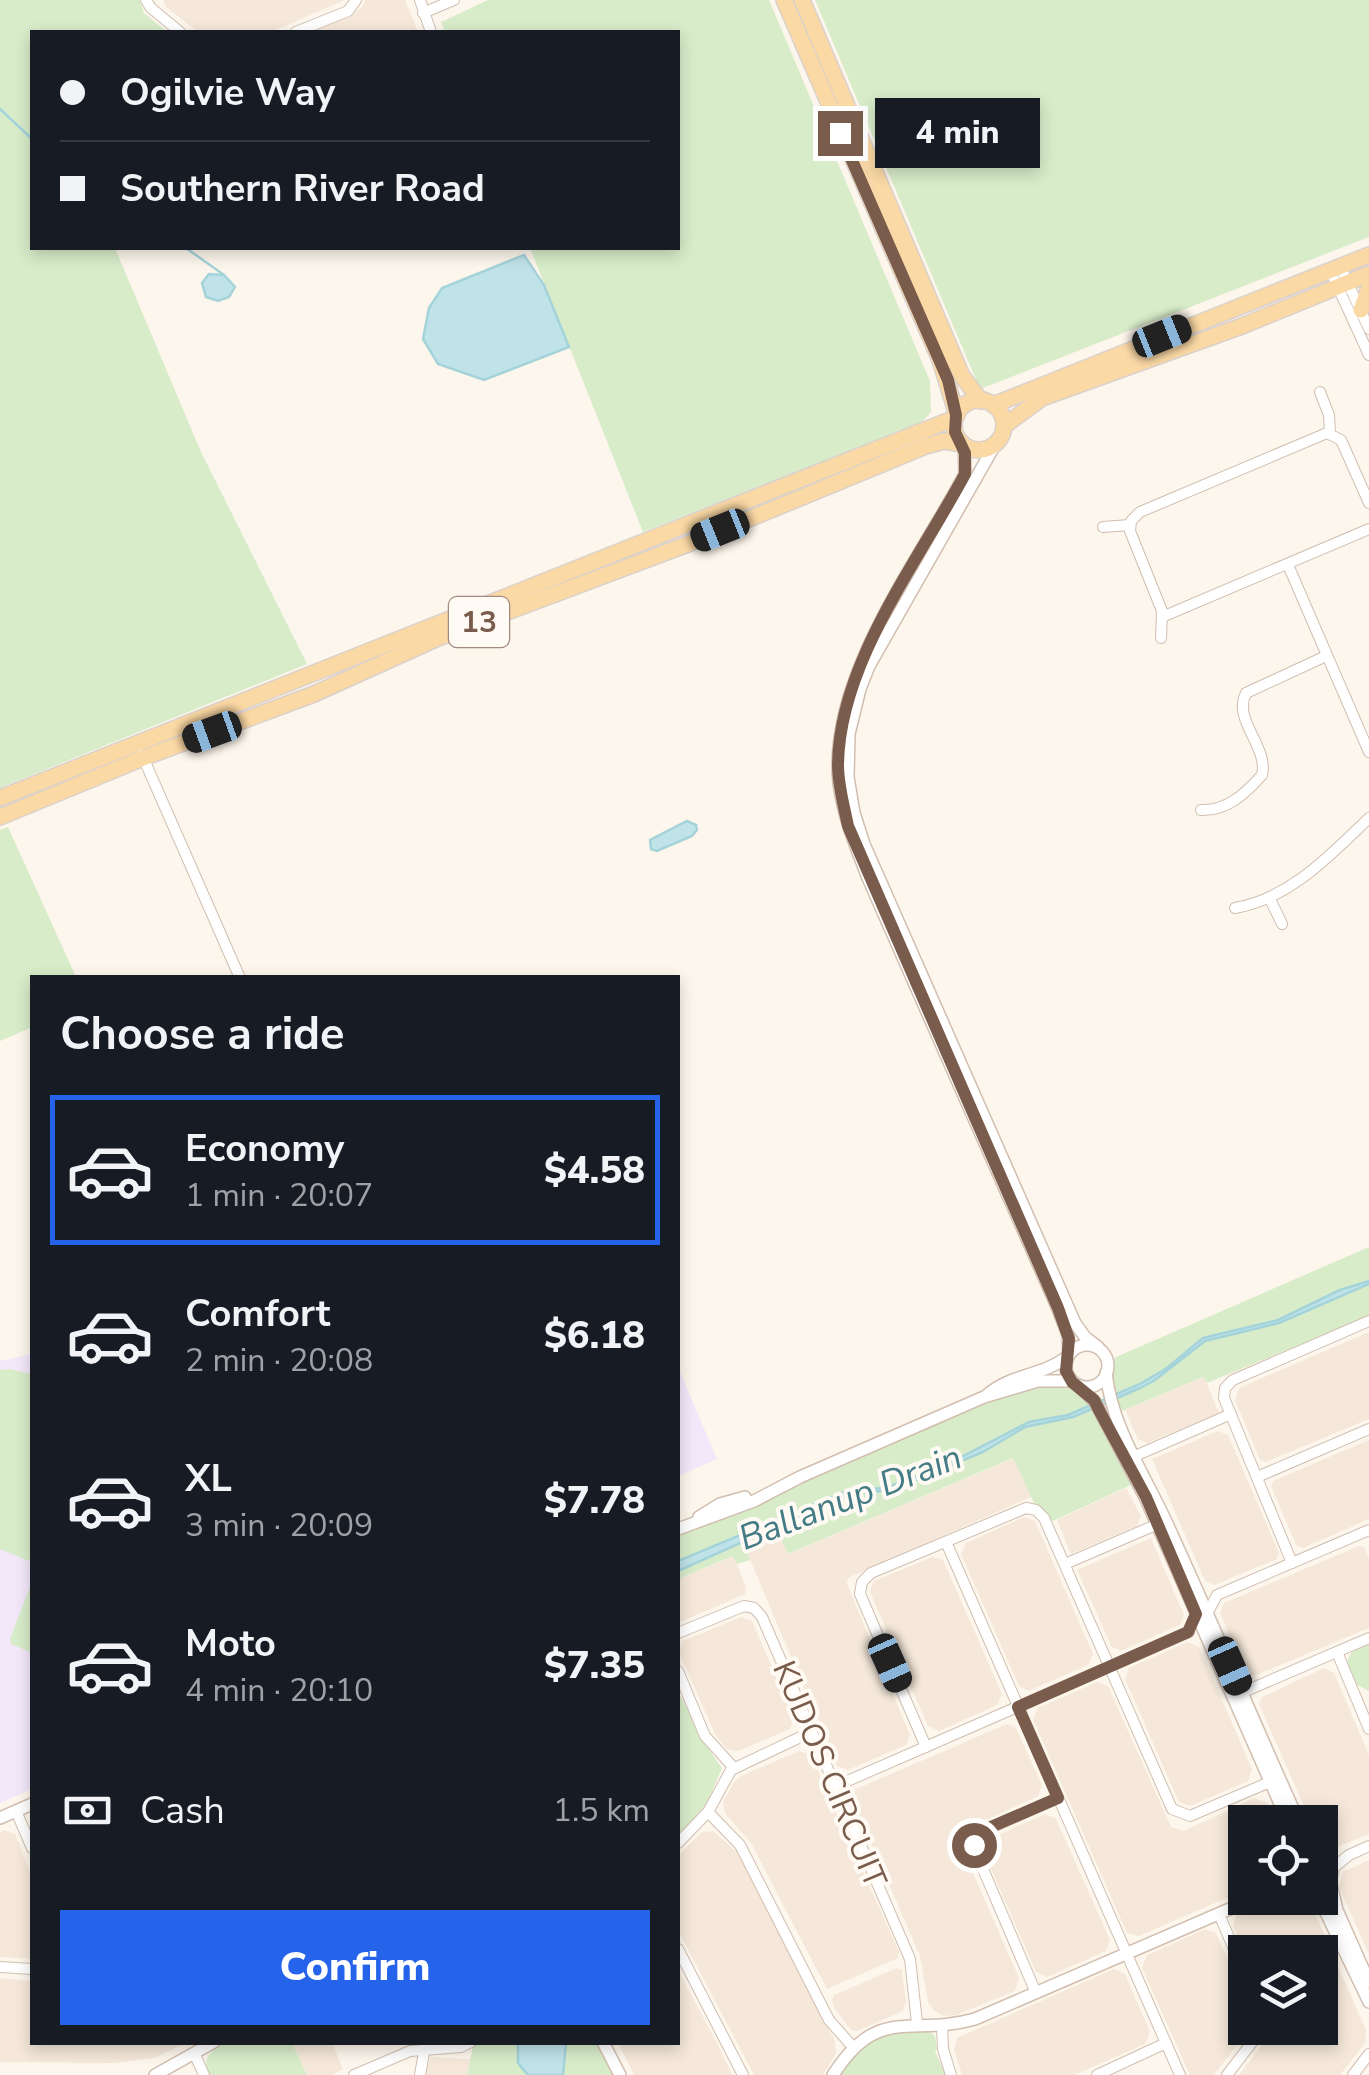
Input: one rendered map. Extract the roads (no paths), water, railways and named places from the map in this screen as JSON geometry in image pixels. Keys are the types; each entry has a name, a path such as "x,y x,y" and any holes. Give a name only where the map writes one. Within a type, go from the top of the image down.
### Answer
{"main road":[{"path":"784,0 940,360 956,416 955,432 963,444"},
{"path":"802,0 962,376 1001,414 1004,426"},
{"name":"13","path":"0,817 141,751 956,416 968,403 987,403 1369,255"},
{"path":"996,443 1004,426 1042,398 1242,326 1369,274"},
{"path":"1361,310 1369,288"},
{"name":"13","path":"0,798 314,694 438,638 688,544 926,446 944,441 981,450 996,443"}],"street":[{"path":"146,0 178,30"},
{"path":"301,30 348,10 356,0"},
{"path":"420,0 430,30"},
{"path":"423,13 454,0"},
{"path":"1335,268 1369,355"},
{"path":"1343,285 1369,329"},
{"path":"1320,392 1329,415 1330,433"},
{"path":"1161,638 1162,616 1131,536 1130,525 1140,512 1319,434 1330,433 1341,440 1369,503"},
{"path":"996,443 869,666 855,703 848,753 851,799 880,894 1058,1308 1068,1335 1066,1371 1095,1402 1241,1693 1291,1805"},
{"path":"963,444 965,474 866,653 844,710 839,784 848,826 1067,1305 1081,1333 1106,1358 1111,1406 1197,1588 1206,1636 1280,1805"},
{"path":"1103,527 1130,525"},
{"path":"1162,616 1369,529"},
{"path":"1288,565 1326,656 1365,732 1369,752"},
{"path":"1201,810 1220,809 1239,798 1262,775 1262,758 1242,708 1246,693 1326,656"},
{"path":"141,751 239,975"},
{"path":"1235,908 1270,899 1315,868 1369,818"},
{"path":"1270,899 1282,924"},
{"path":"1292,1563 1224,1396 1229,1382 1369,1321"},
{"path":"984,1398 1010,1379 1046,1370 1080,1346 1098,1348"},
{"path":"682,1527 720,1504 797,1478 984,1398 1038,1381 1096,1385 1106,1373"},
{"path":"1135,1456 1231,1414"},
{"path":"1257,1477 1369,1429"},
{"path":"926,1747 860,1594 860,1586 870,1573 1019,1509 1030,1508 1044,1518 1171,1807 1186,1816 1270,1782"},
{"path":"1065,1564 1158,1524"},
{"path":"836,1786 1188,1632 1217,1595 1369,1530"},
{"path":"946,1542 1180,2075"},
{"path":"1197,1588 1217,1595"},
{"name":"KUDOS CIRCUIT","path":"680,1632 738,1608 754,1608 762,1617 910,1959 918,2023"},
{"path":"1188,1632 1206,1636"},
{"path":"1241,1693 1369,1638"},
{"path":"1337,1652 1363,1700 1369,1729"},
{"path":"680,1676 705,1736 734,1768"},
{"path":"680,1841 708,1812 734,1768 811,1732"},
{"path":"1036,1994 974,1845 984,1830 1058,1798"},
{"path":"0,1818 30,1805"},
{"path":"16,1811 30,1843"},
{"path":"708,1812 740,1845 829,2020 853,2047"},
{"path":"1338,1863 1369,1846"},
{"path":"833,2075 853,2047 881,2030 918,2023 942,2025 975,2020 1228,1910"},
{"path":"1219,1914 1228,1935"},
{"path":"1338,1914 1369,1982"},
{"path":"1327,1915 1369,2002"},
{"path":"680,1953 743,2075"},
{"path":"0,1967 30,1969"},
{"path":"942,2025 943,2049 951,2075"},
{"path":"1097,2075 1166,2043"},
{"path":"155,2075 210,2045"},
{"path":"354,2075 401,2054 465,2045"},
{"path":"604,2045 620,2075"},
{"path":"1227,2075 1249,2045"},
{"path":"420,2075 425,2048"},
{"path":"1353,2075 1369,2054"},
{"path":"195,2055 204,2075"}],"water":[{"path":"524,255 544,285 569,347 484,380 438,364 423,339 429,308 442,288"},
{"path":"209,274 224,275 235,287 229,297 218,301 206,297 202,283"},
{"path":"687,821 696,825 692,836 657,851 651,849 650,840"},
{"path":"1369,1281 1279,1323 1205,1341 1155,1380 1073,1417 1025,1427 983,1452 892,1490 849,1494 680,1570 680,1560 848,1490 886,1488 944,1466 1029,1422 1068,1415 1140,1384 1203,1338 1278,1320 1340,1290"},
{"path":"518,2045 566,2045 563,2075 528,2075 518,2063"}],"waterway":[{"path":"0,109 30,137"},
{"path":"189,250 224,275"}],"water label":[{"name":"Ballanup Drain","path":"850,1497"}]}
